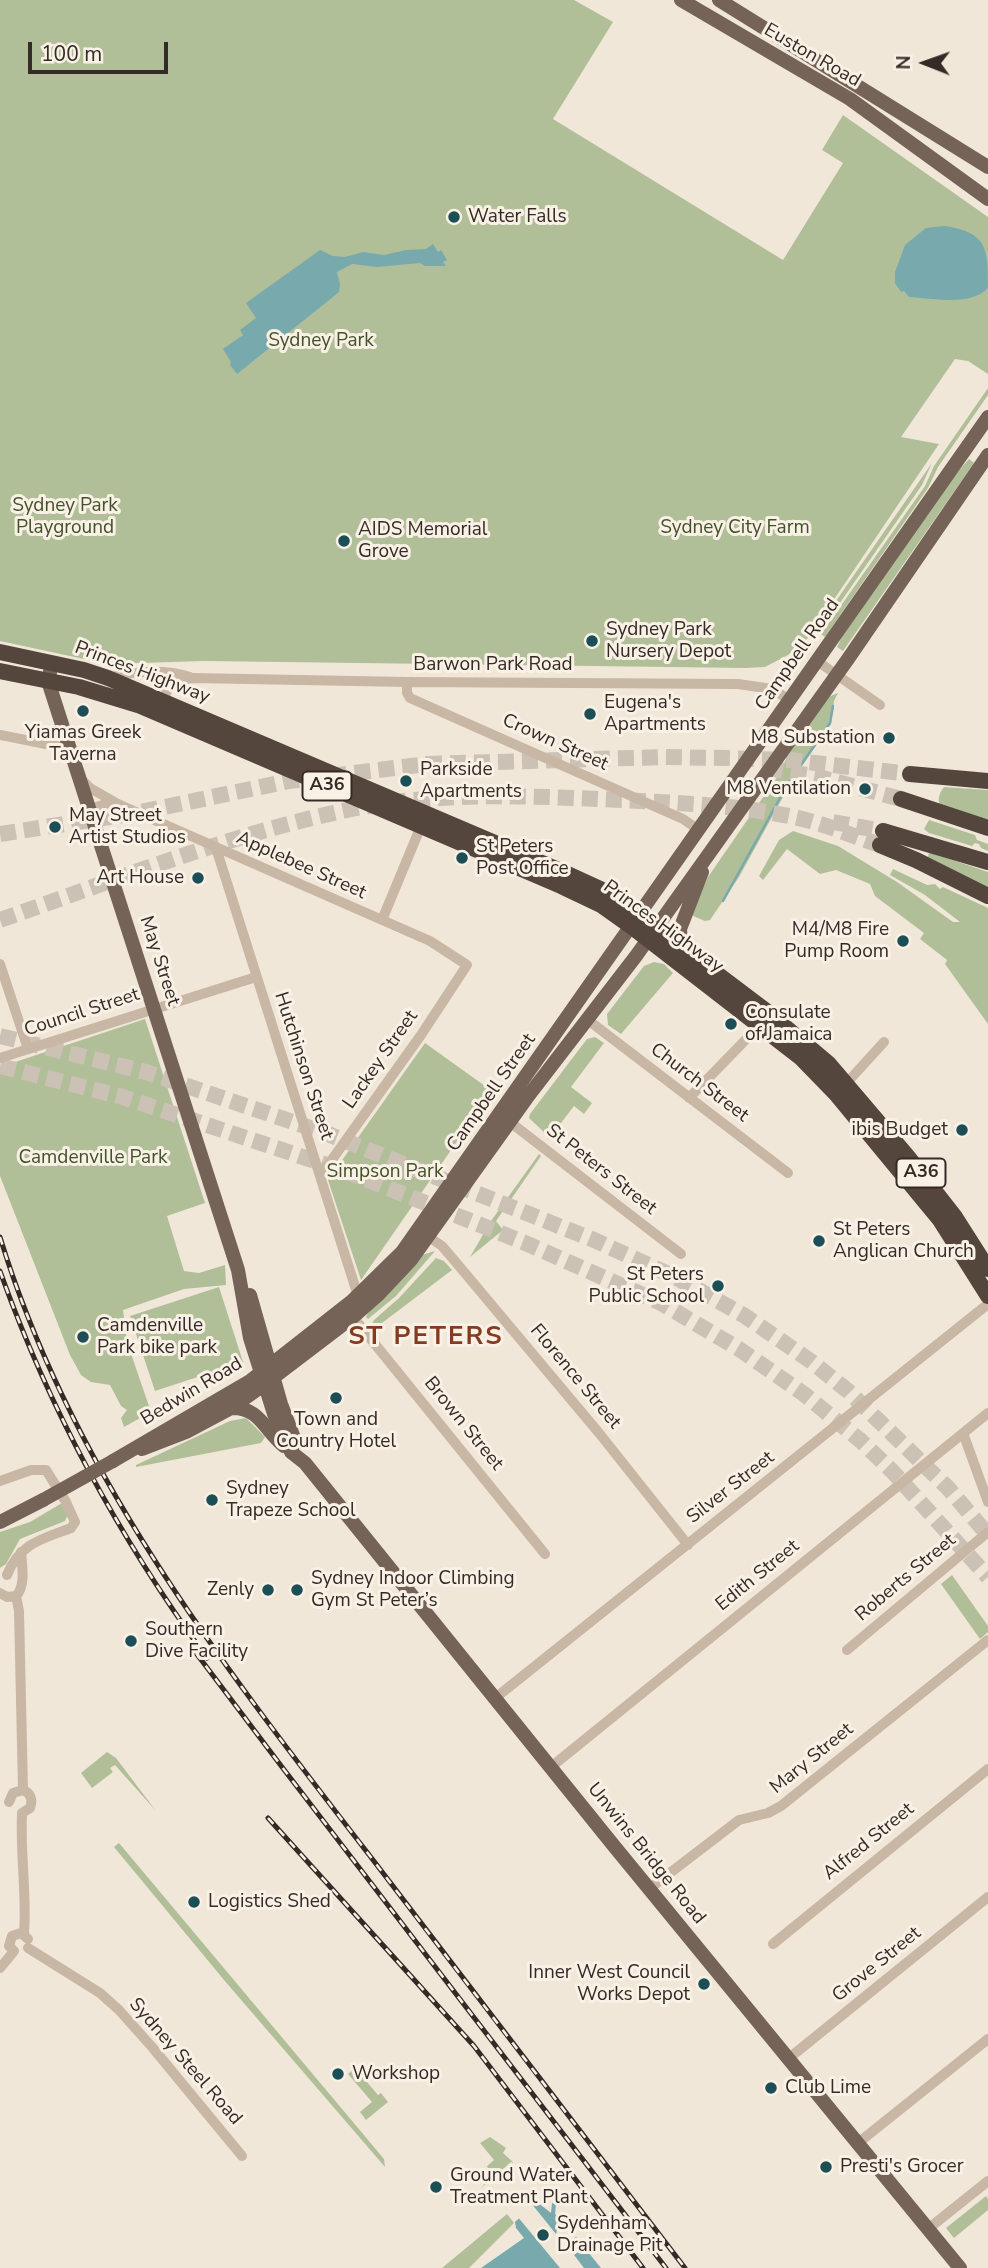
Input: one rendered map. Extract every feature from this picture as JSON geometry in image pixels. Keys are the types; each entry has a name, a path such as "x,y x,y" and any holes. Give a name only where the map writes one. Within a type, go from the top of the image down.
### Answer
{"highway":[{"name":"A36","path":"0,652 52,663"},
{"name":"Princes Highway","path":"52,663 107,678 609,893 636,921 841,1089 908,1157 955,1217 988,1269"},
{"name":"A36","path":"0,671 48,681"},
{"name":"Princes Highway","path":"48,681 106,694 162,701 421,826 583,895 636,921"},
{"path":"910,774 988,781"},
{"path":"901,799 988,828"},
{"path":"988,862 881,838 916,860 988,896"},
{"name":"Princes Highway","path":"652,933 681,947 815,1052 940,1220 988,1296"}],"main road":[{"name":"Euston Road","path":"681,0 850,99 988,199"},
{"name":"Euston Road","path":"719,0 988,167"},
{"name":"Campbell Road","path":"636,921 988,417"},
{"path":"652,933 837,675 988,455"},
{"path":"48,681 52,663"},
{"name":"May Street","path":"48,681 238,1270 249,1331 267,1375"},
{"path":"681,947 680,929 708,854"},
{"name":"Campbell Street","path":"267,1375 353,1317 379,1294 429,1237 636,921"},
{"name":"Campbell Street","path":"267,1375 358,1296 402,1252 505,1119 588,1020 652,933"},
{"name":"Bedwin Road","path":"1,1520 113,1461 169,1439 231,1408 267,1375"},
{"name":"Bedwin Road","path":"134,1451 157,1433 267,1375"},
{"name":"Unwins Bridge Road","path":"267,1375 279,1428 291,1452 305,1463 494,1699 960,2268"},
{"name":"Unwins Bridge Road","path":"267,1375 305,1463"},
{"path":"231,1408 243,1407 254,1413 271,1435 291,1452"}],"street":[{"path":"817,661 880,705"},
{"name":"Barwon Park Road","path":"107,678 125,673 176,673 193,678"},
{"path":"156,673 164,678 162,701"},
{"name":"Barwon Park Road","path":"162,701 175,682 193,678 738,684 772,689 790,700"},
{"name":"Crown Street","path":"407,682 410,698 683,819 699,830"},
{"path":"0,735 71,749"},
{"name":"Applebee Street","path":"80,778 90,788 118,804 430,941 467,965"},
{"path":"90,809 109,803 118,804"},
{"path":"382,920 421,826"},
{"name":"Hutchinson Street","path":"216,848 358,1296"},
{"path":"0,964 28,1049"},
{"name":"Lackey Street","path":"319,1172 326,1168 421,1035 467,965"},
{"name":"Council Street","path":"0,1058 154,1007 256,977"},
{"name":"Church Street","path":"588,1020 789,1173"},
{"path":"689,1098 761,1025"},
{"path":"841,1089 884,1042"},
{"name":"St Peters Street","path":"505,1119 681,1254"},
{"name":"Florence Street","path":"429,1237 442,1246 454,1260 599,1433 688,1545"},
{"name":"Silver Street","path":"494,1699 988,1304"},
{"name":"Brown Street","path":"353,1317 545,1554"},
{"name":"Edith Street","path":"551,1767 988,1413"},
{"path":"963,1433 988,1502"},
{"path":"1,1479 44,1469 54,1481 75,1521 71,1528 34,1542 21,1552 1,1584"},
{"name":"Roberts Street","path":"847,1650 988,1532"},
{"path":"1,1584 7,1597 16,1596 22,1589 21,1552"},
{"path":"1,1584 17,1576 22,1582"},
{"path":"16,1596 19,1611 23,1790"},
{"name":"Mary Street","path":"649,1889 738,1820 768,1813 781,1806 988,1640"},
{"name":"Alfred Street","path":"773,1944 988,1769"},
{"path":"23,1790 30,1794 32,1801 30,1808 22,1813 5,1802 13,1793 23,1790"},
{"path":"22,1813 21,1849 26,1915 24,1934 29,1942 28,1948 20,1953 14,1951 9,1946 12,1936 17,1933 24,1934"},
{"name":"Grove Street","path":"788,2059 988,1897"},
{"name":"Sydney Steel Road","path":"28,1948 100,1993 119,2010 242,2156"},
{"path":"0,1968 14,1951"},
{"path":"859,2143 988,2039"},
{"path":"928,2230 988,2181"}],"green space":[{"name":"Sydney Park","path":"0,0 574,0 613,22 553,119 783,260 843,163 822,150 843,115 988,217 988,374 968,361 955,359 901,437 939,444 808,638 788,655 765,667 204,661 107,664 0,641"},
{"path":"988,388 988,395 938,467 928,488 825,637 821,634 925,486 934,466"},
{"path":"969,459 974,463 843,651 837,647 954,476"},
{"path":"932,463 922,485 819,633 815,631"},
{"path":"838,693 834,701 831,724 794,777 739,877 710,920 705,921 691,915 708,877 777,777 791,750 828,697"},
{"path":"944,787 988,790 988,821 940,805 939,796"},
{"path":"929,820 975,835 977,840 988,844 988,851 979,844 972,846 929,833 924,829"},
{"path":"793,831 838,846 897,882 953,922 960,922 925,895 890,875 893,869 927,885 935,884 940,889 943,887 988,908 988,1024 945,964 947,960 920,939 924,933 875,896 870,884 836,870 820,874 787,849 763,880 759,876 779,840"},
{"path":"929,852 988,872 988,888 928,857"},
{"path":"654,962 664,964 673,973 621,1034 608,1025 607,1014 644,966"},
{"name":"Camdenville Park","path":"145,1019 205,1203 167,1216 184,1271 199,1273 225,1265 226,1285 184,1289 123,1310 127,1342 151,1412 124,1427 121,1418 127,1410 121,1406 110,1385 91,1382 81,1375 70,1355 0,1176 0,1067"},
{"path":"595,1037 604,1043 571,1087 592,1103 584,1114 574,1106 548,1140 546,1134 529,1118 530,1114 587,1039"},
{"name":"Simpson Park","path":"425,1043 492,1091 361,1280 328,1180"},
{"path":"539,1154 541,1156 496,1221 503,1230 470,1257 491,1221"},
{"path":"435,1251 396,1296 368,1319 366,1317 422,1255"},
{"path":"436,1258 444,1261 452,1270 374,1329 374,1320 399,1298"},
{"path":"219,1287 243,1362 155,1391 130,1316"},
{"path":"246,1418 265,1437 261,1443 136,1467 230,1421"},
{"path":"62,1503 68,1514 65,1521 20,1539 6,1564 0,1568 0,1532 30,1522"},
{"path":"952,1575 988,1626 988,1632 980,1639 941,1584"},
{"path":"107,1752 116,1758 156,1811 115,1765 110,1768 113,1772 92,1788 81,1773"},
{"path":"119,1843 384,2159 385,2167 114,1847"},
{"path":"355,2068 378,2095 381,2093 388,2102 366,2120 360,2112 372,2102 348,2074"},
{"path":"490,2137 506,2148 503,2153 514,2163 511,2162 481,2188 491,2176 487,2166 494,2160 480,2143"},
{"path":"986,2196 988,2210 954,2238 946,2228"},
{"path":"507,2214 514,2223 469,2268 442,2268"}],"water":[{"path":"944,226 969,233 982,245 986,253 988,288 971,298 939,300 909,297 904,291 901,292 895,283 895,272 905,245 926,228"},
{"path":"433,244 447,260 443,262 446,266 425,266 420,263 377,267 352,264 337,272 339,292 237,374 230,365 231,362 223,349 243,335 240,330 256,318 246,303 320,250 333,256 345,257 363,252 384,255 426,249"},
{"name":"Sydenham Drainage Pit","path":"537,2202 551,2213 552,2203 556,2204 555,2214 560,2220 556,2224 570,2241 576,2237 601,2268 481,2268 524,2238 515,2222"}],"pier":[{"path":"531,2203 556,2234 558,2226 563,2232 567,2238 566,2247 579,2236 586,2245 574,2255 584,2268 560,2268 517,2216"}],"waterway":[{"path":"723,901 786,787 830,723 833,706"}],"tunnel":[{"path":"0,834 136,813 289,781 427,764 664,757 726,758 789,760 910,774"},
{"path":"767,768 819,777 901,799"},
{"path":"0,920 172,859 259,832 347,810 449,797 518,796 726,807 801,819 880,845"},
{"path":"833,822 883,831"},
{"path":"0,1036 146,1072 328,1134 594,1240 677,1278 745,1316 812,1362 848,1391 948,1488 988,1535"},
{"path":"0,1066 123,1097 348,1172 523,1242 661,1303 739,1349 804,1394 861,1441 893,1472 988,1577"}],"railway":[{"path":"0,1237 30,1323 67,1406 156,1563 260,1712 685,2268"},
{"path":"0,1271 41,1373 90,1472 145,1567 207,1658"},
{"path":"196,1653 666,2268"},
{"path":"268,1818 474,2046 643,2268"}],"place":[{"name":"Water Falls","path":"454,217"},
{"name":"AIDS Memorial Grove","path":"344,541"},
{"name":"Sydney Park Nursery Depot","path":"592,641"},
{"name":"Yiamas Greek Taverna","path":"83,711"},
{"name":"Eugena's Apartments","path":"590,714"},
{"name":"M8 Substation","path":"889,738"},
{"name":"Parkside Apartments","path":"406,781"},
{"name":"M8 Ventilation","path":"865,789"},
{"name":"May Street Artist Studios","path":"55,827"},
{"name":"St Peters Post Office","path":"462,858"},
{"name":"Art House","path":"198,878"},
{"name":"M4/M8 Fire Pump Room","path":"903,941"},
{"name":"Consulate of Jamaica","path":"731,1024"},
{"name":"ibis Budget","path":"962,1130"},
{"name":"St Peters Anglican Church","path":"819,1241"},
{"name":"St Peters Public School","path":"718,1286"},
{"name":"Camdenville Park bike park","path":"83,1337"},
{"name":"Town and Country Hotel","path":"336,1398"},
{"name":"Sydney Trapeze School","path":"212,1500"},
{"name":"Zenly","path":"268,1590"},
{"name":"Sydney Indoor Climbing Gym St Peter’s","path":"297,1590"},
{"name":"Southern Dive Facility","path":"131,1641"},
{"name":"Logistics Shed","path":"194,1902"},
{"name":"Inner West Council Works Depot","path":"704,1984"},
{"name":"Workshop","path":"338,2074"},
{"name":"Club Lime","path":"771,2088"},
{"name":"Presti's Grocer","path":"826,2167"},
{"name":"Ground Water Treatment Plant","path":"436,2187"},
{"name":"Sydenham Drainage Pit","path":"543,2235"}],"district":[{"name":"ST PETERS","path":"426,1338"}],"park label":[{"name":"Sydney Park Playground","path":"65,517"},
{"name":"Sydney City Farm","path":"735,528"}]}
